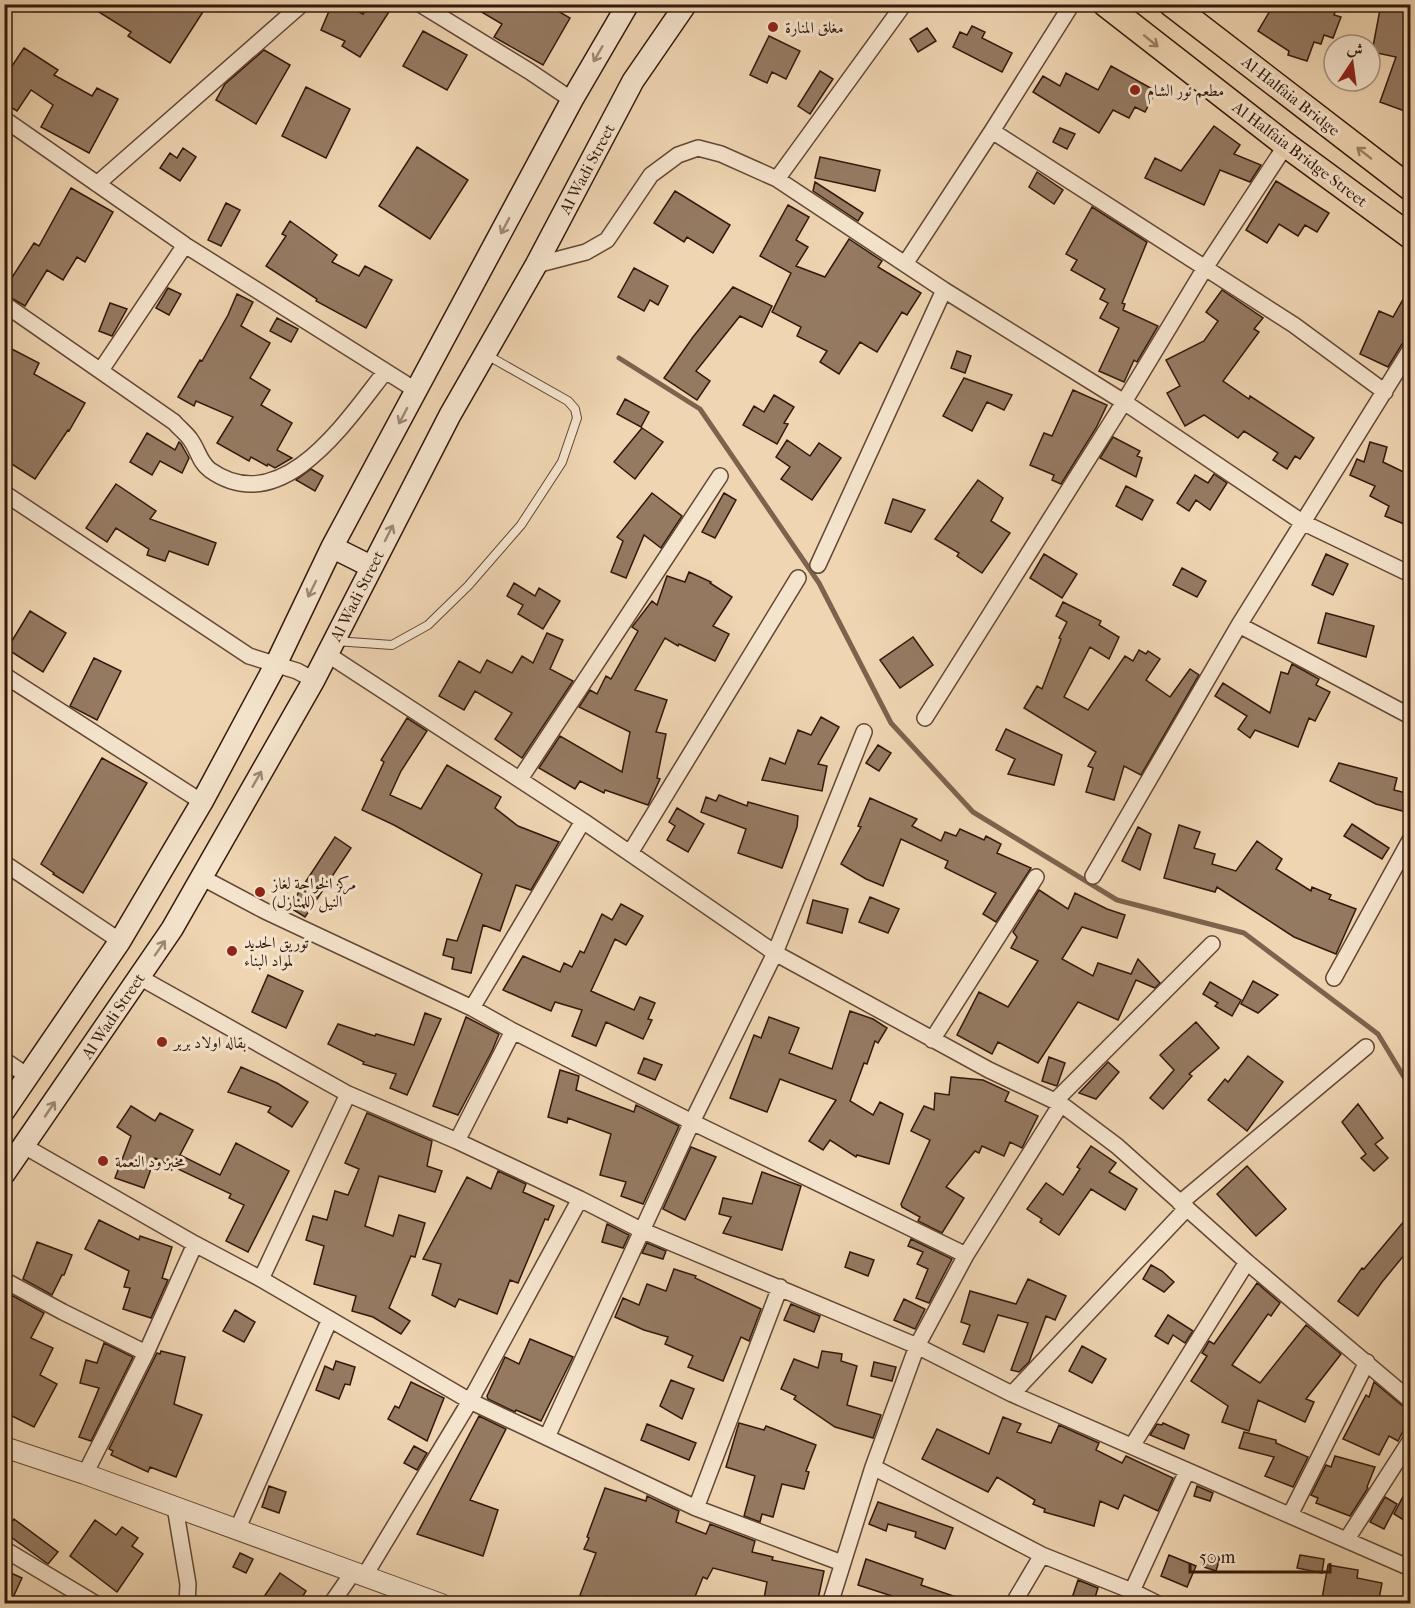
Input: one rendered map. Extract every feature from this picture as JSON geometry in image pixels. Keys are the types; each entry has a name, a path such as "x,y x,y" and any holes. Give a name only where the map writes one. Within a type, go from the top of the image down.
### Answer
{"main road":[{"path":"4,1111 120,941 202,802 276,664 332,547 572,100 628,4"},
{"name":"Al Wadi Street","path":"4,1174 172,929 314,680 450,415 536,265 633,81 686,4"},
{"name":"Al Halfaia Bridge Street","path":"1106,4 1286,145 1410,236"},
{"name":"Al-Halfaia Bridge","path":"1171,4 1410,188"},
{"path":"332,547 372,567"}],"street":[{"path":"97,184 302,4"},
{"path":"420,4 572,100"},
{"path":"777,179 904,4"},
{"path":"905,264 1072,4"},
{"path":"4,120 185,245 417,391"},
{"path":"992,131 1294,325 1385,392"},
{"path":"926,718 1205,268 1286,145"},
{"path":"536,265 586,252 607,240 651,175 678,155 698,148 721,154 777,179 944,290 1124,402 1302,522 1410,574"},
{"path":"101,370 185,245"},
{"path":"818,565 944,290"},
{"path":"4,304 174,422 191,440 199,458 207,468 236,483 250,485 271,482 292,472 308,460 344,424 385,372"},
{"path":"1093,876 1239,625 1410,350"},
{"path":"520,779 720,476"},
{"path":"4,493 249,656 297,671 314,680"},
{"path":"630,853 798,578"},
{"path":"1239,625 1410,716"},
{"path":"330,648 775,953 932,1040 1058,1103 1117,1146 1247,1262 1410,1400"},
{"path":"4,675 202,802"},
{"path":"547,1437 641,1230 775,953 864,732"},
{"path":"472,1008 583,821"},
{"path":"1334,978 1410,840"},
{"path":"4,863 120,941"},
{"path":"201,877 266,911 472,1008 513,1032 692,1122 966,1255"},
{"path":"932,1040 1036,877"},
{"path":"830,1604 873,1467 917,1346 966,1255 1058,1103 1212,944"},
{"path":"139,977 348,1094 457,1141 641,1230 917,1346 1012,1394 1410,1568"},
{"path":"457,1141 513,1032"},
{"path":"1012,1394 1184,1205 1366,1047"},
{"path":"4,1060 28,1077"},
{"path":"261,1279 348,1094"},
{"path":"24,1146 195,1245 261,1279 470,1401 696,1508 842,1563"},
{"path":"331,1604 359,1573 470,1401 580,1199"},
{"path":"86,1473 146,1353 195,1245"},
{"path":"1132,1446 1247,1262"},
{"path":"4,1280 146,1353"},
{"path":"696,1508 780,1287"},
{"path":"237,1530 330,1319"},
{"path":"1290,1515 1367,1362"},
{"path":"1347,1539 1410,1441"},
{"path":"4,1447 86,1473 441,1604"},
{"path":"873,1467 1042,1555 1132,1591 1158,1604"},
{"path":"1132,1591 1187,1471"},
{"path":"175,1507 188,1584 187,1604"},
{"path":"4,1549 96,1604"},
{"path":"1013,1604 1042,1555"}],"lane":[{"path":"330,648 392,645 428,625 468,586 521,525 562,462 577,418 575,409 568,402 485,354"}],"building":[{"path":"86,4 208,4 170,63 128,36 131,32"},
{"path":"332,4 343,4 363,14 369,4 394,4 360,57 342,46 345,41 321,30"},
{"path":"468,4 546,4 570,18 543,65 494,37 502,24"},
{"path":"1274,4 1338,4 1334,15 1341,17 1335,33 1322,33 1321,44 1314,42 1307,61 1288,55 1289,51 1258,31"},
{"path":"1381,4 1410,4 1410,113 1380,102 1396,57 1382,54 1382,33 1376,33"},
{"path":"972,26 985,32 982,38 1012,53 1002,72 953,47 960,32 967,35"},
{"path":"927,28 936,41 918,52 910,39"},
{"path":"423,31 467,55 447,90 403,66"},
{"path":"769,36 800,51 786,79 772,72 767,83 750,75"},
{"path":"24,48 58,70 54,75 92,96 97,88 118,99 89,153 41,127 53,105 31,90 17,111 4,103 4,78"},
{"path":"264,50 290,65 256,124 216,100 225,84"},
{"path":"1111,66 1156,91 1145,112 1135,107 1129,118 1113,110 1099,133 1033,92 1043,76 1060,86 1066,73 1098,90"},
{"path":"820,71 833,79 810,114 798,106"},
{"path":"306,87 350,109 326,158 282,136"},
{"path":"1214,126 1240,145 1234,154 1261,165 1250,182 1220,170 1204,205 1145,178 1155,158 1181,171"},
{"path":"1060,128 1075,134 1067,149 1053,142"},
{"path":"417,147 468,180 430,239 379,206"},
{"path":"183,148 196,157 180,181 160,168 170,153 177,158"},
{"path":"820,157 880,170 875,191 815,178"},
{"path":"1037,172 1063,190 1054,204 1029,187"},
{"path":"1276,181 1329,213 1317,232 1305,225 1298,236 1279,224 1267,243 1246,230"},
{"path":"815,182 863,213 858,221 813,191"},
{"path":"71,188 113,212 85,262 77,257 63,280 47,270 25,306 4,294 4,290 34,243 39,246"},
{"path":"675,191 730,225 713,253 687,237 684,242 654,223"},
{"path":"226,203 240,210 221,246 208,240"},
{"path":"788,205 809,217 796,240 808,247 796,266 825,277 849,239 882,261 878,267 921,293 907,315 902,312 877,352 860,342 839,374 820,362 827,351 797,336 801,327 772,312 791,273 760,256"},
{"path":"1092,207 1147,242 1122,303 1125,304 1123,310 1158,326 1137,362 1134,360 1124,382 1099,371 1119,328 1100,318 1108,303 1100,299 1105,289 1071,270 1077,260 1066,254"},
{"path":"290,221 337,255 332,262 359,276 365,266 392,280 366,328 316,301 317,299 266,266 286,236 282,234"},
{"path":"634,268 668,286 658,305 650,300 644,311 618,297"},
{"path":"733,287 772,306 762,327 740,316 696,371 710,381 697,400 664,378"},
{"path":"1410,287 1410,340 1402,344 1388,367 1360,354 1379,311 1393,317"},
{"path":"168,288 181,294 169,315 156,308"},
{"path":"1222,290 1263,318 1254,329 1259,332 1223,381 1314,438 1300,459 1295,456 1287,469 1273,460 1278,453 1244,431 1238,438 1204,415 1185,426 1167,393 1180,386 1166,360 1204,341 1218,321 1206,312"},
{"path":"237,294 253,302 241,326 270,343 250,378 270,390 261,405 292,423 277,450 292,458 275,468 251,457 249,461 217,443 233,417 196,401 194,406 178,397 200,360 202,361"},
{"path":"110,303 127,309 112,336 99,331"},
{"path":"277,318 298,329 291,342 270,331"},
{"path":"4,345 39,363 34,374 85,403 69,431 35,479 4,459"},
{"path":"957,351 971,356 965,373 951,368"},
{"path":"964,378 1012,395 1004,410 987,402 972,431 943,416"},
{"path":"1073,390 1107,405 1096,428 1061,484 1052,480 1054,475 1030,465 1044,433 1052,436"},
{"path":"774,395 794,407 784,423 788,424 777,444 743,425 754,406 764,412"},
{"path":"625,399 649,412 641,427 617,414"},
{"path":"642,428 663,442 635,479 614,462"},
{"path":"147,433 175,450 179,442 181,444 189,458 182,473 160,461 152,475 130,462"},
{"path":"1113,437 1140,451 1137,456 1142,458 1136,477 1100,458"},
{"path":"787,440 810,456 819,443 841,458 812,500 781,479 790,467 776,457"},
{"path":"1370,442 1387,447 1383,462 1410,475 1410,510 1404,524 1385,516 1389,506 1370,496 1375,486 1350,475 1357,459 1364,462"},
{"path":"311,469 323,476 315,491 296,480"},
{"path":"1214,474 1227,483 1210,510 1196,500 1189,511 1177,503 1195,475 1208,483"},
{"path":"978,480 1003,498 991,521 1010,533 982,573 957,556 959,553 935,539"},
{"path":"116,484 156,511 150,519 216,543 208,565 169,551 165,561 147,555 149,549 116,528 107,542 86,528"},
{"path":"1126,486 1153,500 1142,520 1116,506"},
{"path":"652,493 682,516 661,548 644,535 626,578 611,572 623,541 617,537"},
{"path":"724,493 736,500 715,538 702,532"},
{"path":"893,499 925,510 911,532 885,523"},
{"path":"1044,554 1077,574 1062,598 1030,578"},
{"path":"1326,554 1348,564 1333,595 1312,585"},
{"path":"1182,568 1206,581 1197,597 1173,585"},
{"path":"689,572 711,582 732,597 713,626 729,634 715,661 679,644 678,646 665,638 635,690 667,700 656,732 666,734 657,778 660,779 648,805 605,790 604,793 580,781 575,789 539,768 560,736 622,772 630,732 579,707 590,690 597,694 606,676 611,679 638,631 632,627 652,601 657,605 667,576 685,582"},
{"path":"514,583 535,596 539,588 560,601 543,629 518,614 523,605 507,596"},
{"path":"1063,602 1101,621 1099,625 1119,637 1109,659 1090,647 1064,697 1088,710 1125,656 1133,661 1139,650 1146,654 1148,651 1160,659 1146,680 1170,697 1190,669 1199,675 1141,775 1124,766 1114,800 1086,792 1093,768 1088,766 1096,752 1024,708 1037,686 1042,689 1061,639 1059,638 1067,622 1056,616"},
{"path":"30,611 66,633 43,672 7,649"},
{"path":"1326,613 1374,626 1366,657 1318,643"},
{"path":"547,633 563,640 550,669 573,681 522,758 495,739 512,713 475,691 464,710 439,696 459,661 480,673 487,660 512,673 522,656 533,663"},
{"path":"913,637 933,665 900,688 880,660"},
{"path":"94,658 121,671 97,720 70,706"},
{"path":"1292,664 1319,679 1316,685 1330,692 1315,721 1309,718 1298,747 1255,730 1250,738 1238,729 1247,716 1215,696 1223,683 1270,713 1281,672 1288,674"},
{"path":"821,717 839,727 818,764 827,766 822,791 762,780 770,758 785,764 798,730 811,735"},
{"path":"407,718 427,731 401,771 390,795 421,809 447,765 501,797 495,808 518,826 559,842 531,890 516,885 500,931 483,925 471,973 452,969 454,958 443,955 447,939 457,941 482,874 394,825 362,810 384,762 381,760"},
{"path":"1006,729 1062,755 1054,785 1008,774 1015,759 996,750"},
{"path":"878,745 891,753 879,771 866,763"},
{"path":"102,758 147,783 83,893 41,864"},
{"path":"1339,763 1397,778 1394,790 1410,794 1410,813 1376,804 1330,781"},
{"path":"719,795 747,806 748,802 798,816 797,827 782,868 738,853 746,829 701,812 706,797 716,801"},
{"path":"870,798 917,819 912,826 941,841 945,832 956,836 960,829 984,840 986,836 1001,844 997,853 1031,868 996,922 983,914 996,893 945,868 948,861 901,839 883,886 841,864 861,827 858,826"},
{"path":"677,808 704,824 688,852 667,840 675,826 669,822"},
{"path":"1352,824 1389,848 1382,859 1344,836"},
{"path":"1179,825 1200,832 1194,848 1215,854 1212,864 1236,871 1257,841 1282,859 1276,869 1311,891 1312,887 1331,895 1329,899 1356,909 1336,954 1294,937 1217,887 1215,892 1164,878"},
{"path":"1138,827 1151,834 1140,870 1122,861"},
{"path":"335,837 351,848 305,917 289,907"},
{"path":"1039,890 1068,909 1075,893 1125,915 1117,938 1082,927 1062,959 1093,976 1098,963 1131,974 1138,959 1160,983 1155,988 1136,980 1118,1020 1078,1002 1038,1063 998,1042 992,1054 957,1035 979,992 1008,1007 1038,961 1011,948 1017,937 1013,932"},
{"path":"870,897 899,909 888,933 859,922"},
{"path":"813,900 848,909 842,933 807,923"},
{"path":"621,904 643,916 626,945 615,939 591,991 634,1010 640,997 655,1003 648,1019 652,1020 643,1039 606,1022 596,1046 572,1036 582,1010 555,1002 551,1011 503,990 523,956 560,972 564,963 572,967 580,951 584,953 602,914 612,920"},
{"path":"268,975 303,991 286,1028 252,1012"},
{"path":"1253,981 1278,995 1258,1013 1241,1004"},
{"path":"1210,982 1241,1000 1232,1016 1215,1006 1218,1003 1203,994"},
{"path":"850,1011 873,1019 887,1028 878,1043 875,1041 850,1101 873,1115 880,1102 903,1114 889,1164 857,1155 856,1157 830,1140 823,1150 809,1141 836,1100 780,1079 767,1112 730,1098 754,1035 761,1038 769,1017 799,1028 789,1053 832,1069"},
{"path":"425,1013 441,1019 407,1095 390,1088 396,1074 363,1064 364,1062 328,1044 338,1024 414,1045"},
{"path":"466,1017 499,1034 458,1115 433,1106"},
{"path":"1196,1022 1219,1048 1189,1074 1192,1076 1163,1109 1150,1098 1174,1070 1160,1055"},
{"path":"1248,1056 1283,1082 1247,1131 1208,1100 1225,1079 1228,1082"},
{"path":"1049,1057 1065,1063 1057,1086 1042,1081"},
{"path":"644,1058 662,1065 655,1080 638,1073"},
{"path":"1108,1062 1119,1072 1096,1099 1079,1093"},
{"path":"241,1067 277,1083 308,1102 292,1127 268,1112 271,1107 228,1092"},
{"path":"560,1070 579,1076 576,1090 634,1112 636,1105 679,1126 643,1204 621,1196 626,1182 600,1175 611,1134 568,1118 567,1123 548,1117"},
{"path":"951,1077 983,1080 1009,1092 1005,1101 1038,1116 1022,1148 1010,1142 1004,1156 982,1146 979,1153 975,1151 946,1187 964,1198 942,1233 918,1221 920,1217 902,1207 901,1204 930,1140 911,1131 924,1106 934,1110 935,1093 949,1095"},
{"path":"1358,1104 1383,1138 1375,1144 1388,1158 1374,1171 1361,1158 1366,1154 1342,1122"},
{"path":"131,1106 155,1121 160,1113 193,1130 180,1155 220,1175 236,1143 289,1171 248,1252 226,1241 244,1205 229,1198 231,1194 155,1158 144,1188 115,1178 131,1136 117,1127"},
{"path":"367,1113 432,1141 427,1166 442,1171 435,1192 379,1176 365,1226 393,1236 399,1215 425,1223 415,1257 411,1256 389,1308 410,1321 401,1334 373,1317 352,1311 356,1296 314,1284 324,1246 306,1240 313,1216 327,1220 335,1191 348,1195 359,1169 345,1163"},
{"path":"1091,1146 1116,1163 1109,1172 1137,1189 1125,1210 1091,1189 1059,1235 1040,1222 1042,1219 1027,1209 1046,1183 1063,1195 1080,1169 1077,1167"},
{"path":"691,1147 716,1157 685,1220 663,1209"},
{"path":"1247,1166 1286,1209 1256,1236 1217,1194"},
{"path":"498,1171 526,1184 523,1192 554,1206 548,1220 545,1219 518,1283 510,1280 497,1314 459,1299 455,1307 432,1295 441,1264 423,1259 467,1177 491,1189"},
{"path":"762,1172 801,1186 782,1250 723,1233 731,1217 719,1214 723,1198 752,1204"},
{"path":"1410,1214 1410,1248 1358,1316 1338,1301 1362,1268 1364,1269"},
{"path":"99,1220 139,1240 140,1236 172,1247 162,1278 168,1280 151,1318 123,1309 130,1288 124,1287 129,1271 85,1249"},
{"path":"607,1224 629,1235 623,1248 602,1242"},
{"path":"911,1239 952,1259 929,1303 916,1298 928,1269 917,1264 923,1252 908,1246"},
{"path":"37,1242 72,1255 52,1295 23,1279"},
{"path":"647,1243 666,1251 663,1259 642,1253"},
{"path":"850,1252 874,1260 868,1276 845,1267"},
{"path":"1151,1265 1174,1282 1164,1292 1143,1279"},
{"path":"674,1269 696,1276 695,1278 761,1309 749,1341 741,1337 723,1381 688,1367 693,1356 665,1344 668,1337 644,1330 615,1317 623,1298 639,1305 647,1284 666,1291"},
{"path":"1028,1279 1066,1296 1055,1320 1046,1316 1029,1362 1019,1372 1011,1370 1028,1323 998,1315 984,1352 963,1344 970,1325 961,1322 970,1291 1016,1304"},
{"path":"1257,1283 1280,1303 1271,1316 1268,1314 1232,1365 1260,1383 1306,1325 1341,1354 1306,1399 1314,1402 1305,1422 1258,1400 1249,1431 1222,1422 1228,1406 1191,1381 1207,1356 1202,1353 1209,1341 1214,1344"},
{"path":"4,1291 44,1313 31,1338 53,1348 40,1375 57,1384 34,1427 4,1412"},
{"path":"904,1299 925,1309 915,1329 894,1320"},
{"path":"791,1304 820,1316 814,1332 784,1320"},
{"path":"235,1310 255,1322 244,1342 223,1331"},
{"path":"1168,1315 1193,1331 1185,1343 1173,1335 1168,1344 1155,1336"},
{"path":"530,1339 573,1357 541,1421 516,1410 515,1412 488,1399 487,1396 505,1357 519,1364"},
{"path":"104,1343 133,1357 91,1441 79,1437 99,1388 80,1383 86,1360 97,1363"},
{"path":"1082,1346 1106,1359 1092,1383 1069,1371"},
{"path":"161,1351 185,1357 174,1404 202,1415 176,1477 150,1467 148,1472 111,1455 113,1451 109,1449 157,1353 160,1354"},
{"path":"822,1351 842,1354 841,1361 857,1366 847,1405 881,1415 873,1438 835,1427 794,1399 796,1396 781,1389 794,1359 818,1368"},
{"path":"336,1361 355,1367 350,1385 345,1384 339,1399 316,1390 325,1366 333,1370"},
{"path":"874,1362 896,1367 892,1381 871,1376"},
{"path":"671,1380 694,1389 682,1419 660,1406"},
{"path":"411,1382 444,1398 427,1441 388,1419 395,1406 399,1408"},
{"path":"1374,1382 1404,1407 1410,1409 1410,1418 1398,1441 1389,1436 1379,1455 1343,1439 1366,1395 1369,1397"},
{"path":"479,1416 506,1429 470,1500 498,1510 483,1556 417,1534"},
{"path":"1003,1417 1021,1424 1017,1432 1051,1443 1059,1425 1099,1443 1096,1450 1122,1463 1126,1456 1173,1478 1158,1511 1124,1495 1118,1509 1100,1501 1094,1526 1044,1512 1045,1509 1033,1504 1035,1500 997,1477 988,1492 922,1459 937,1429 989,1454"},
{"path":"739,1423 764,1430 766,1426 816,1445 806,1471 809,1472 804,1489 782,1484 773,1517 762,1514 760,1522 744,1516 755,1476 726,1467"},
{"path":"1163,1423 1189,1435 1184,1449 1150,1435 1157,1424 1162,1425"},
{"path":"647,1424 696,1443 689,1460 641,1440"},
{"path":"1244,1432 1276,1440 1276,1443 1308,1457 1293,1487 1265,1476 1274,1457 1239,1448"},
{"path":"414,1446 427,1453 417,1470 404,1463"},
{"path":"1335,1456 1375,1467 1368,1488 1350,1516 1316,1503 1318,1498 1311,1495 1326,1465 1331,1467"},
{"path":"1410,1483 1410,1524 1394,1514"},
{"path":"269,1486 286,1492 279,1513 262,1507"},
{"path":"1197,1486 1213,1493 1210,1501 1194,1496"},
{"path":"605,1488 646,1501 647,1496 679,1511 676,1522 706,1534 710,1524 755,1541 752,1552 773,1557 772,1560 824,1571 817,1604 763,1604 767,1582 713,1568 707,1579 703,1577 692,1604 628,1604 607,1596 604,1604 580,1595 596,1553 584,1549"},
{"path":"1385,1497 1397,1504 1384,1529 1370,1522"},
{"path":"878,1502 953,1528 945,1549 915,1537 916,1532 888,1524 886,1531 869,1524"},
{"path":"14,1519 58,1552 48,1564 4,1532"},
{"path":"95,1520 116,1535 122,1527 138,1538 132,1546 143,1554 117,1592 70,1556"},
{"path":"240,1553 253,1559 246,1573 233,1567"},
{"path":"1205,1554 1220,1557 1216,1571 1201,1566"},
{"path":"1169,1555 1196,1566 1187,1587 1161,1576"},
{"path":"1300,1555 1324,1559 1322,1573 1297,1568"},
{"path":"866,1559 923,1579 921,1585 968,1601 968,1604 896,1604 898,1598 858,1585"},
{"path":"1328,1565 1358,1570 1357,1578 1382,1583 1378,1604 1321,1604"},
{"path":"4,1570 22,1578 10,1604 4,1604"},
{"path":"280,1573 306,1591 298,1604 259,1604"},
{"path":"1078,1580 1098,1588 1093,1604 1070,1604"}],"waterway":[{"path":"619,358 700,409 819,583 891,723 973,812 1117,900 1244,933 1378,1034 1410,1087"}],"place":[{"name":"مغلق المنارة","path":"773,27"},
{"name":"مطعم نور الشام","path":"1135,90"},
{"name":"مركز الخواجة لغاز النيل (للمنازل)","path":"260,892"},
{"name":"توريق الحديد لمواد البناء","path":"232,951"},
{"name":"بقاله اولاد بربر","path":"162,1042"},
{"name":"مخبز ود النعمة","path":"103,1161"}]}
